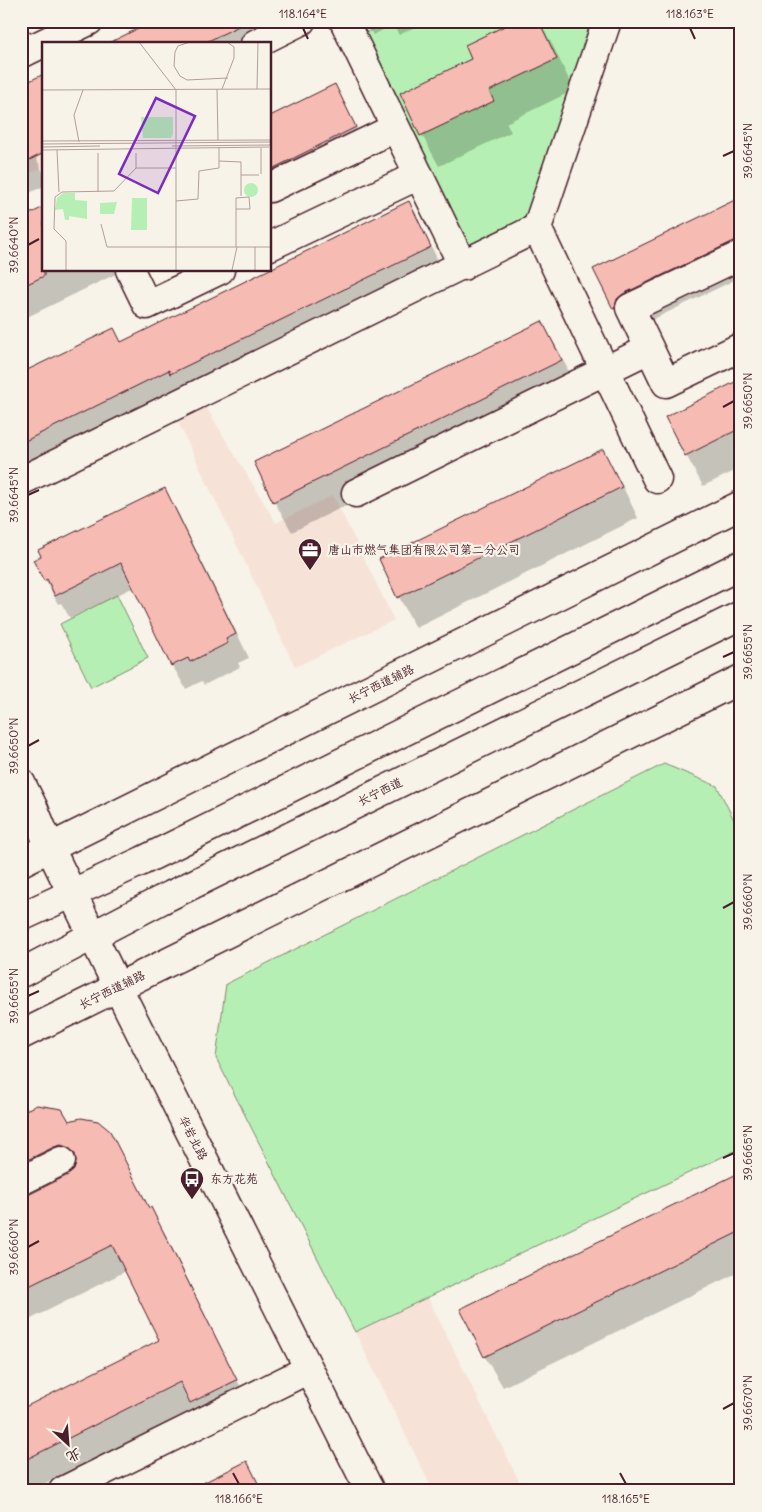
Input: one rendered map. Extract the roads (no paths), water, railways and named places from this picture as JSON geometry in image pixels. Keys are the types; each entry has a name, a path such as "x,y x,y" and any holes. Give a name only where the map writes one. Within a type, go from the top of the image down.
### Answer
{"street":[{"path":"46,42 89,21"},
{"path":"259,42 301,21"},
{"path":"21,481 463,266 537,228 607,21"},
{"path":"351,24 396,128 463,266"},
{"path":"21,44 25,52 42,44"},
{"path":"271,188 396,128"},
{"path":"271,246 419,175"},
{"path":"537,228 657,479"},
{"path":"741,255 630,308 666,384 741,347"},
{"path":"130,271 147,305 218,271"},
{"path":"356,493 649,349"},
{"name":"长宁西道辅路","path":"21,862 741,505"},
{"path":"21,917 72,894 741,565"},
{"name":"长宁西道","path":"21,973 92,935 741,615"},
{"name":"长宁西道辅路","path":"21,1035 741,679"},
{"name":"华岩北路","path":"21,783 50,848 118,988 370,1491"},
{"path":"21,1181 61,1161"},
{"path":"63,1491 309,1368"}],"place":[{"name":"唐山市燃气集团有限公司第二分公司","path":"310,571"},
{"name":"东方花苑","path":"192,1200"}]}
